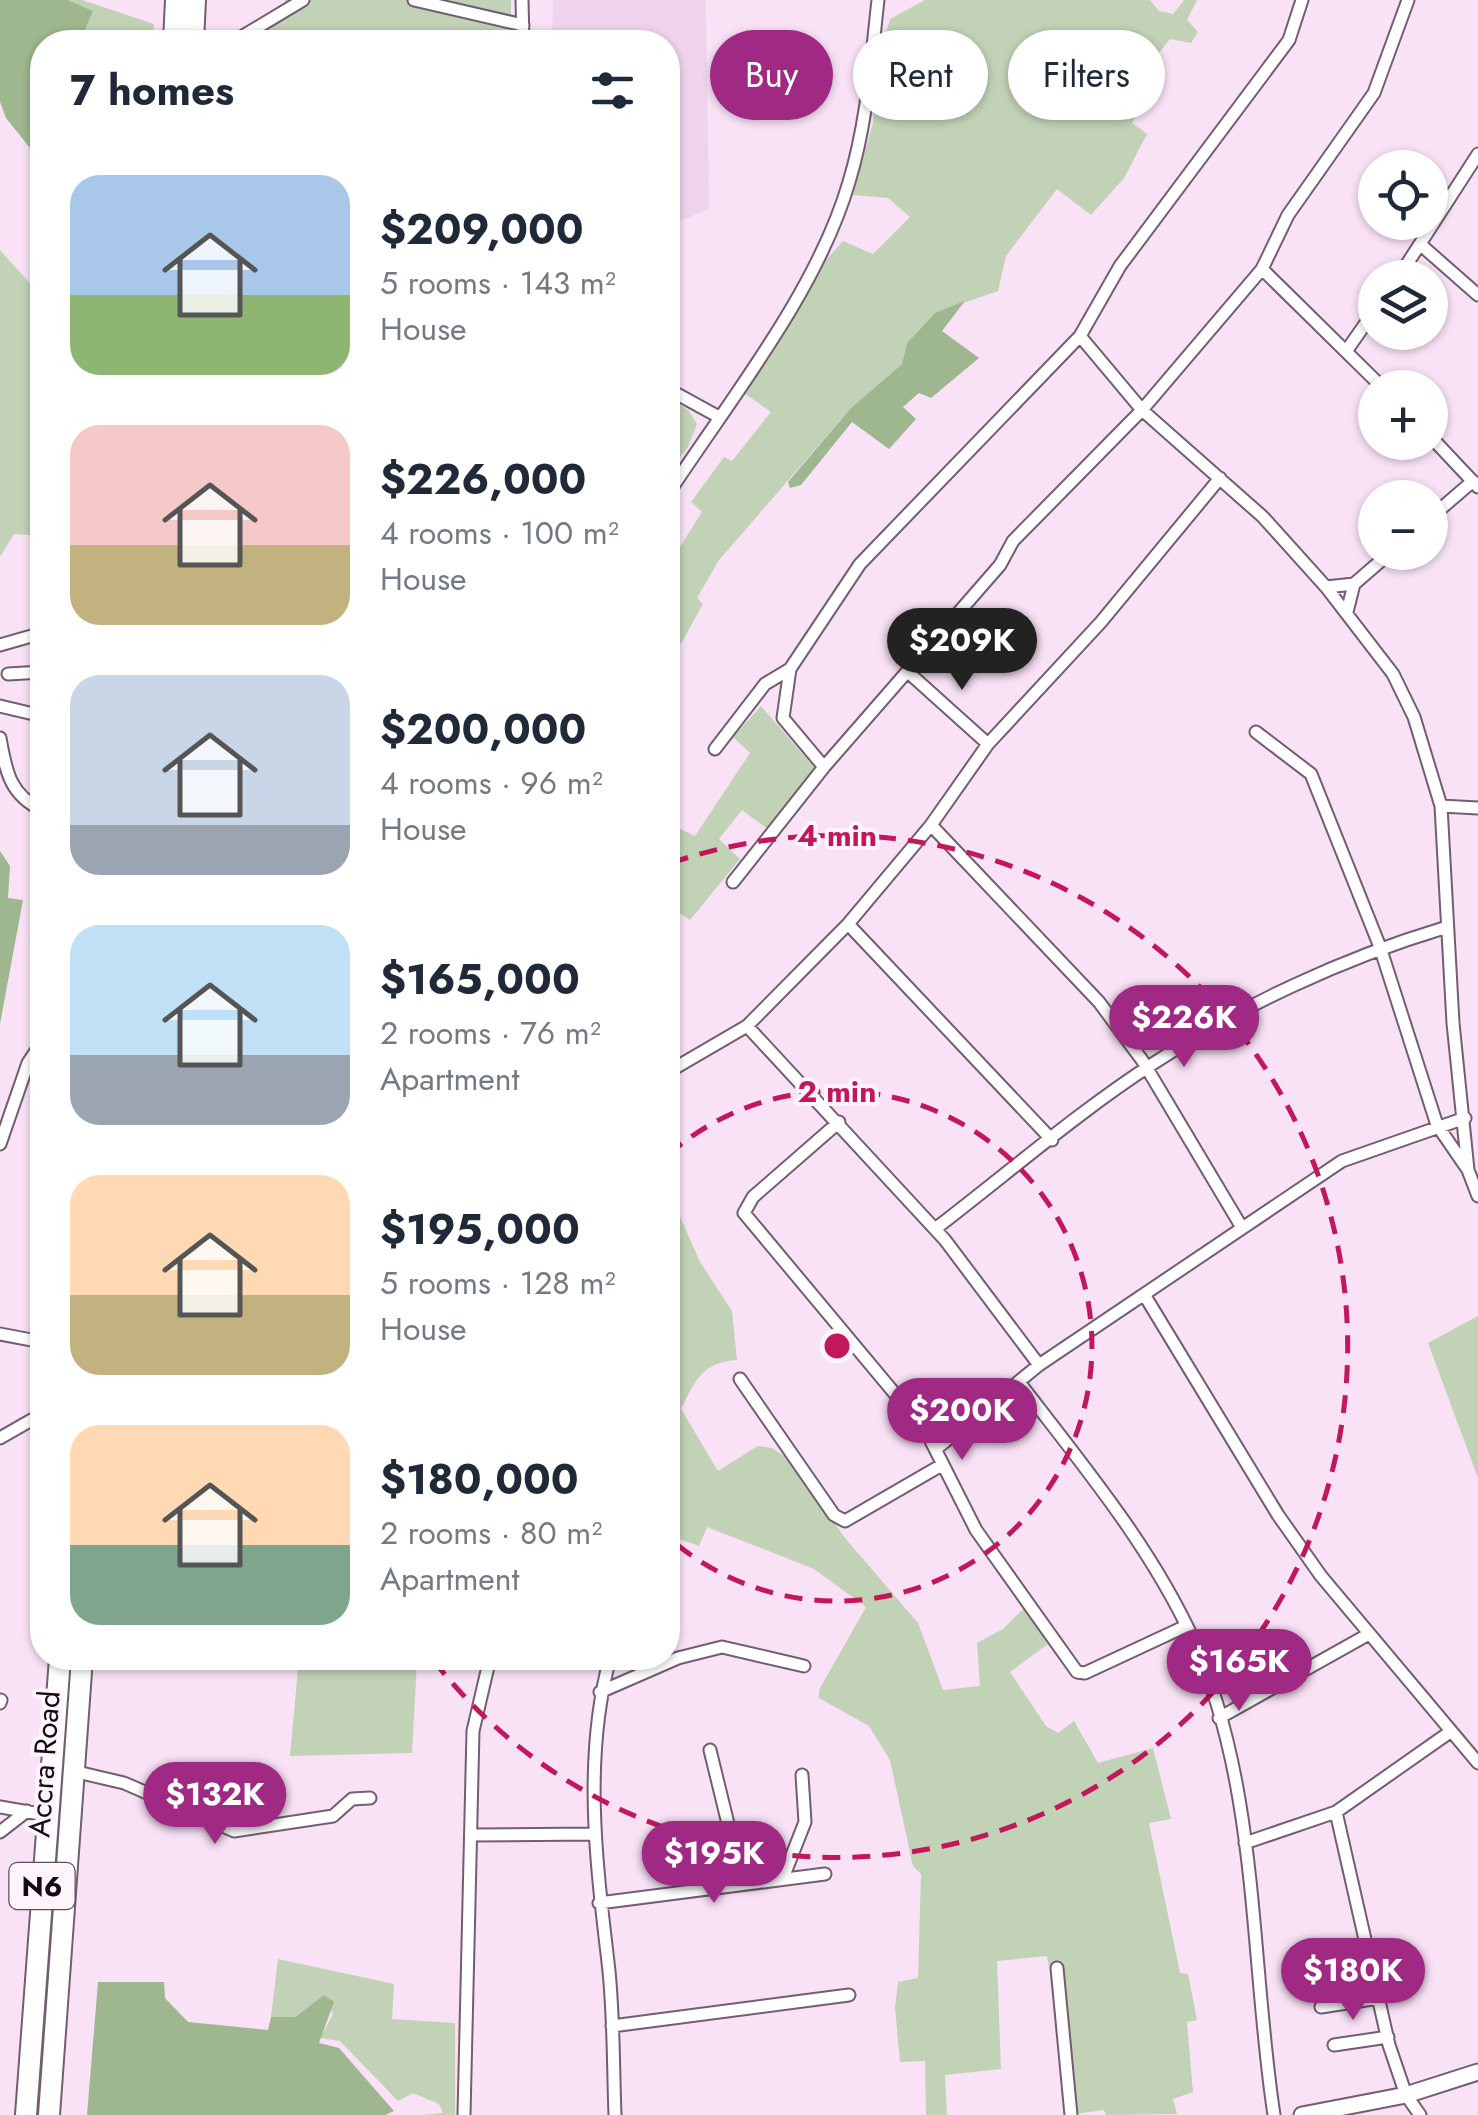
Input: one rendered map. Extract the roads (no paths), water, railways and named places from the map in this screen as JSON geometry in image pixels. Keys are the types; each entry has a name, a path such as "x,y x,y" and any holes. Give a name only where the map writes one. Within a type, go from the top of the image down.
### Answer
{"highway":[{"path":"175,30 176,0"},
{"path":"194,30 195,0"},
{"name":"Accra Road","path":"26,2115 34,1989 36,1813 58,1670"},
{"name":"Accra Road","path":"49,2115 81,1670"},
{"path":"34,1989 56,1994"}],"street":[{"path":"253,30 303,0"},
{"path":"414,0 523,24"},
{"path":"522,0 523,30"},
{"path":"680,476 802,288 848,186 866,114 878,0"},
{"path":"714,749 765,684 790,669 860,564 1080,336 1120,266 1289,40 1302,0"},
{"path":"734,882 824,766 1000,565 1013,540 1142,410 1262,269 1288,215 1374,93 1408,0"},
{"path":"1410,260 1478,154"},
{"path":"1420,245 1478,295"},
{"path":"1262,269 1366,370"},
{"path":"1347,350 1358,334"},
{"path":"1080,336 1142,410 1263,517 1326,587 1393,674 1414,717 1441,806 1444,928 1468,1170"},
{"path":"680,396 718,417"},
{"path":"1448,455 1475,484 1448,504"},
{"path":"680,1065 747,1026 848,924 931,825 988,744 1101,622 1220,478"},
{"path":"1326,587 1354,584 1370,570"},
{"path":"1347,612 1354,584"},
{"path":"0,645 30,636"},
{"path":"790,669 783,718 824,766"},
{"path":"8,674 30,673"},
{"path":"909,673 988,744"},
{"path":"0,706 30,713"},
{"path":"1256,732 1311,774 1380,947 1437,1125 1468,1170 1478,1196"},
{"path":"0,738 14,790 30,805"},
{"path":"1441,806 1478,808"},
{"path":"931,825 1099,1002 1147,1068 1241,1226"},
{"path":"848,924 1052,1140"},
{"path":"935,1228 1147,1068 1274,997 1380,947 1444,928"},
{"path":"747,1026 935,1228 1039,1365"},
{"path":"0,1144 30,1060"},
{"path":"936,1449 1039,1365 1342,1161 1465,1118"},
{"path":"839,1122 752,1196 744,1213 864,1355 936,1449 940,1466 976,1530 1077,1672 1085,1673 1186,1626"},
{"path":"1145,1296 1278,1515 1369,1634 1478,1763"},
{"path":"0,1334 30,1340"},
{"path":"740,1379 834,1515 845,1521 940,1466"},
{"path":"1019,1382 1123,1520 1186,1626 1218,1718 1245,1844 1274,2115"},
{"path":"0,1438 30,1421"},
{"path":"1218,1718 1369,1634"},
{"path":"680,1658 722,1647 804,1666"},
{"path":"464,2115 473,1731 487,1670"},
{"path":"606,1670 600,1692 594,1834 612,2026 615,2115"},
{"path":"600,1692 650,1670"},
{"path":"1245,1844 1336,1812 1450,1732"},
{"path":"710,1750 742,1882"},
{"path":"73,1771 124,1782 234,1831 334,1816 352,1799 370,1798"},
{"path":"783,1878 805,1822 802,1775"},
{"path":"0,1807 36,1813"},
{"path":"1336,1812 1388,2038 1406,2094 1420,2115"},
{"path":"0,1832 36,1813"},
{"path":"472,1836 594,1834"},
{"path":"599,1903 825,1874"},
{"path":"1057,1968 1070,2115"},
{"path":"612,2026 850,1995"},
{"path":"1321,2007 1379,1998"},
{"path":"1334,2045 1388,2038"},
{"path":"1302,2115 1406,2094 1478,2072"}]}
